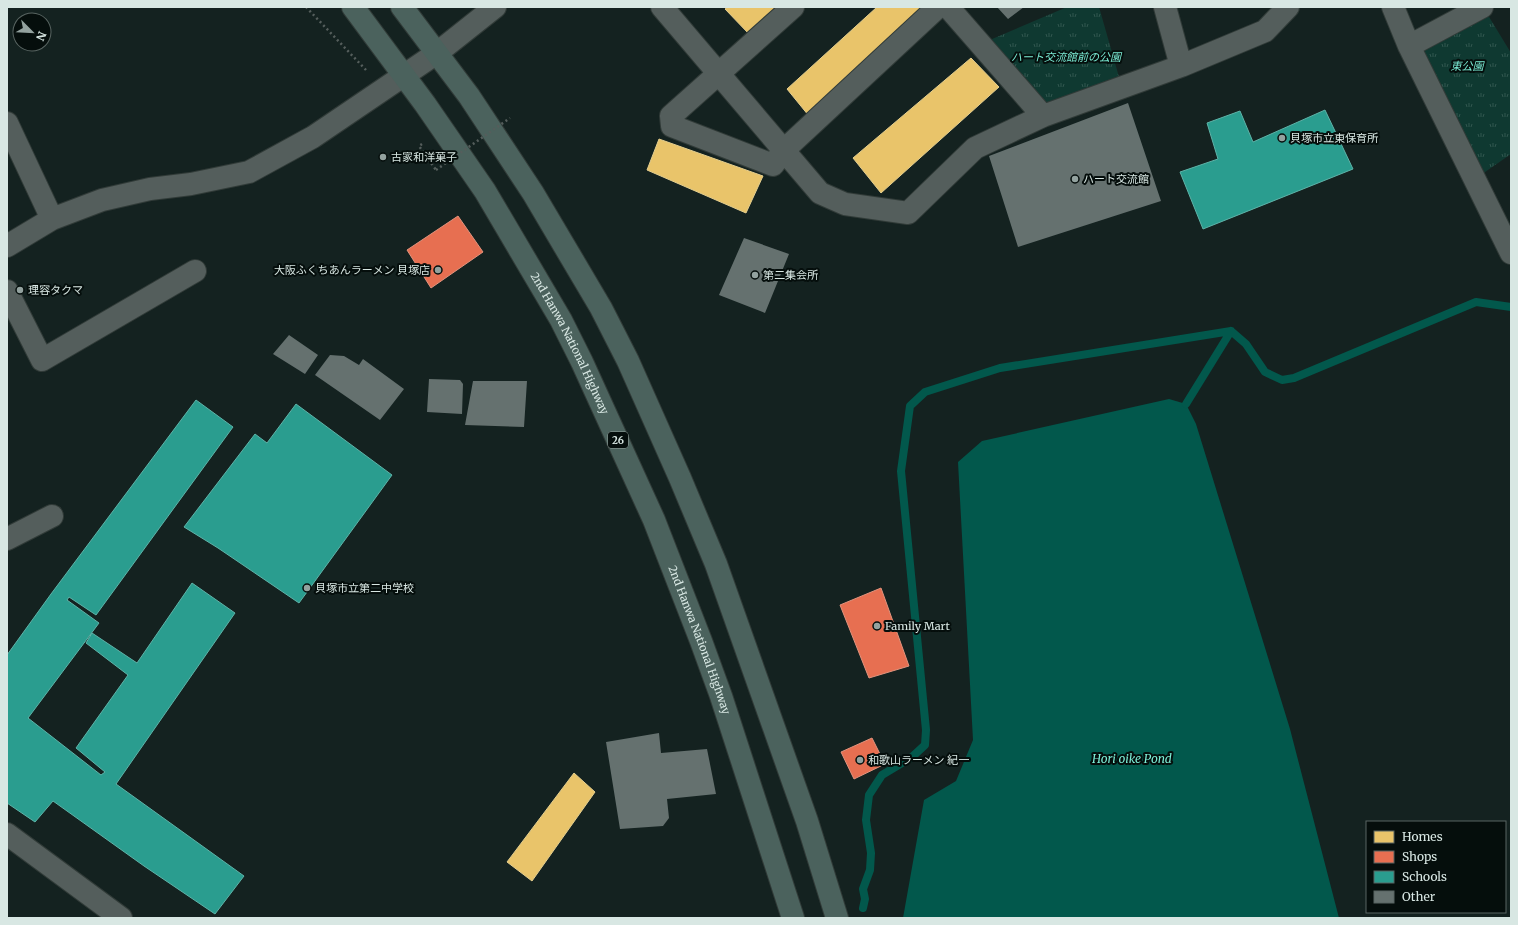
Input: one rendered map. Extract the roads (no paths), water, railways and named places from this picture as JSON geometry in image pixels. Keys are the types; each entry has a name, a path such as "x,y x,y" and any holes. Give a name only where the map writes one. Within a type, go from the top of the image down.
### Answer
{"highway":[{"name":"2nd Hanwa National Highway","path":"353,7 404,75 485,191 538,281 582,362 654,520 701,641 721,696 793,918"},
{"path":"402,7 469,96 533,193 601,308 653,416 699,520 716,564 807,821 837,918"}],"street":[{"path":"7,246 52,219 102,200 150,189 191,184 249,172 313,137 437,53 495,7"},
{"path":"662,7 820,193 845,204 908,213 975,148 1043,116 1181,66 1264,31 1288,7"},
{"path":"793,7 671,116 672,126 773,165 784,150 938,7"},
{"path":"948,7 1043,116"},
{"path":"1165,7 1181,66"},
{"path":"1393,7 1409,46 1510,247"},
{"path":"1409,46 1482,7"},
{"path":"7,123 52,219"},
{"path":"7,291 42,360 195,271"},
{"path":"7,539 52,516"},
{"path":"10,842 121,918"}],"water":[{"name":"Hori oike Pond","path":"1169,399 1186,404 1196,424 1290,729 1339,918 903,918 924,800 956,781 973,740 958,462 982,441"}],"waterway":[{"path":"1186,404 1231,331 1246,344 1265,372 1282,380 1294,378 1476,302 1511,307"},
{"path":"863,908 865,899 863,889 870,870 871,853 866,820 869,795 882,775 912,757 925,745 926,730 901,471 910,406 925,392 1000,368 1231,331"}],"place":[{"name":"貝塚市立東保育所","path":"1282,138"},
{"name":"古家和洋菓子","path":"383,157"},
{"name":"ハート交流館","path":"1075,179"},
{"name":"大阪ふくちあんラーメン 貝塚店","path":"438,270"},
{"name":"第二集会所","path":"755,275"},
{"name":"理容タクマ","path":"20,290"},
{"name":"貝塚市立第二中学校","path":"307,588"},
{"name":"Family Mart","path":"877,626"},
{"name":"和歌山ラーメン 紀一","path":"860,760"}],"park label":[{"name":"ハート交流館前の公園","path":"1066,57"},
{"name":"東公園","path":"1467,66"}]}
